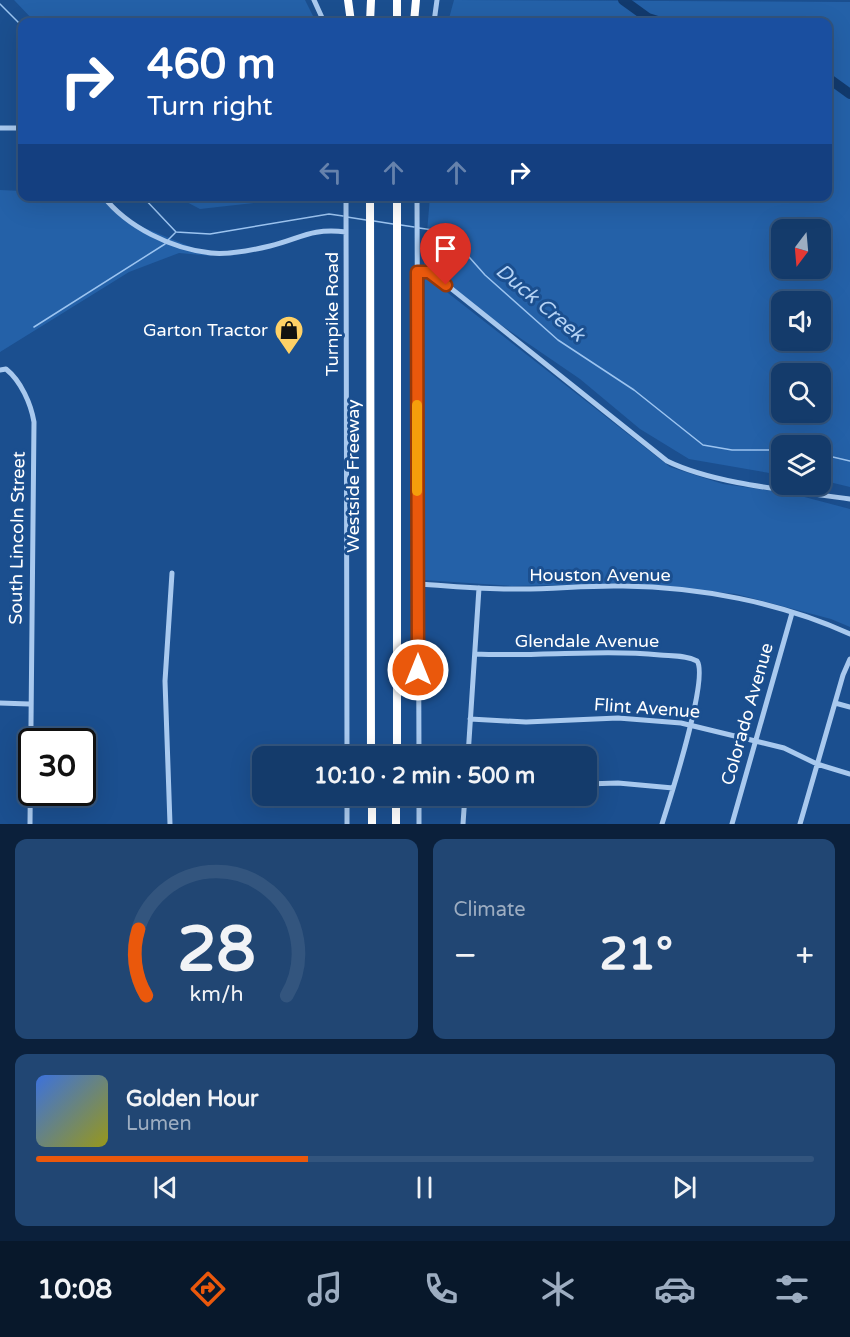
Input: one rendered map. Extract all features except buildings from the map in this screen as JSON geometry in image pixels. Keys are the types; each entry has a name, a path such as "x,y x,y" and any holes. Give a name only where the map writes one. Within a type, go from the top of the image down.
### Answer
{"highway":[{"path":"348,0 350,18"},
{"path":"370,0 370,18"},
{"path":"397,0 397,18"},
{"path":"414,18 416,0"},
{"name":"Westside Freeway","path":"370,201 371,746"},
{"path":"396,746 397,201"},
{"path":"372,806 372,824"},
{"path":"396,806 396,824"}],"street":[{"path":"314,0 322,18"},
{"path":"435,18 437,0"},
{"path":"0,128 18,128"},
{"path":"108,201 124,217 180,247 212,254 270,246 318,230 346,229"},
{"name":"Turnpike Road","path":"346,201 347,746"},
{"path":"417,201 418,746"},
{"path":"417,272 424,271 433,274 668,461 688,469 737,482 850,499"},
{"name":"South Lincoln Street","path":"3,369 29,404 34,422 29,704 30,824"},
{"path":"170,824 165,681 172,573"},
{"name":"Houston Avenue","path":"417,584 479,588 654,588 730,598 792,613 850,634"},
{"path":"469,746 479,588"},
{"name":"Colorado Avenue","path":"732,824 792,613"},
{"name":"Glendale Avenue","path":"475,654 537,656 616,652 683,657 698,662 699,677 690,724"},
{"path":"800,824 835,702 850,659"},
{"path":"835,702 850,707"},
{"path":"0,703 29,704"},
{"name":"Flint Avenue","path":"470,719 526,722 618,718 690,724 789,750 817,764 850,774"},
{"path":"662,824 690,724"},
{"path":"597,784 618,783 672,788"},
{"path":"347,806 347,824"},
{"path":"419,806 419,824"},
{"path":"463,824 464,806"}],"shaded area":[{"path":"14,0 305,0 314,18 31,18"},
{"path":"454,0 850,2 850,487 831,482 831,435 771,435 771,473 689,459 640,429 580,379 472,305 424,267 430,201 832,201 832,18 449,18"},
{"path":"0,190 18,191 18,201 109,201 135,224 213,256 179,253 129,272 0,352"},
{"path":"185,201 271,201 200,209"},
{"path":"425,275 670,467 723,484 771,491 771,495 797,495 850,509 850,627 831,619 736,594 632,583 512,586 423,580"}],"waterway":[{"path":"623,0 648,18"},
{"name":"Duck Creek","path":"0,4 18,22"},
{"path":"832,81 850,94"},
{"name":"Duck Creek","path":"147,201 176,232 210,234 329,214 343,216"},
{"name":"Duck Creek","path":"347,217 366,220"},
{"name":"Duck Creek","path":"374,221 393,224"},
{"name":"Duck Creek","path":"401,225 414,227"},
{"name":"Duck Creek","path":"419,228 447,232 485,275 558,340 634,390 703,445 732,450 771,450"},
{"path":"168,240 175,233"},
{"path":"34,327 165,244"},
{"name":"Duck Creek","path":"831,457 850,461"}],"slow traffic":[{"path":"417,405 417,491"}],"place":[{"name":"Garton Tractor","path":"289,356"}],"route":[{"path":"418,670 417,272 429,272 446,285"}]}
